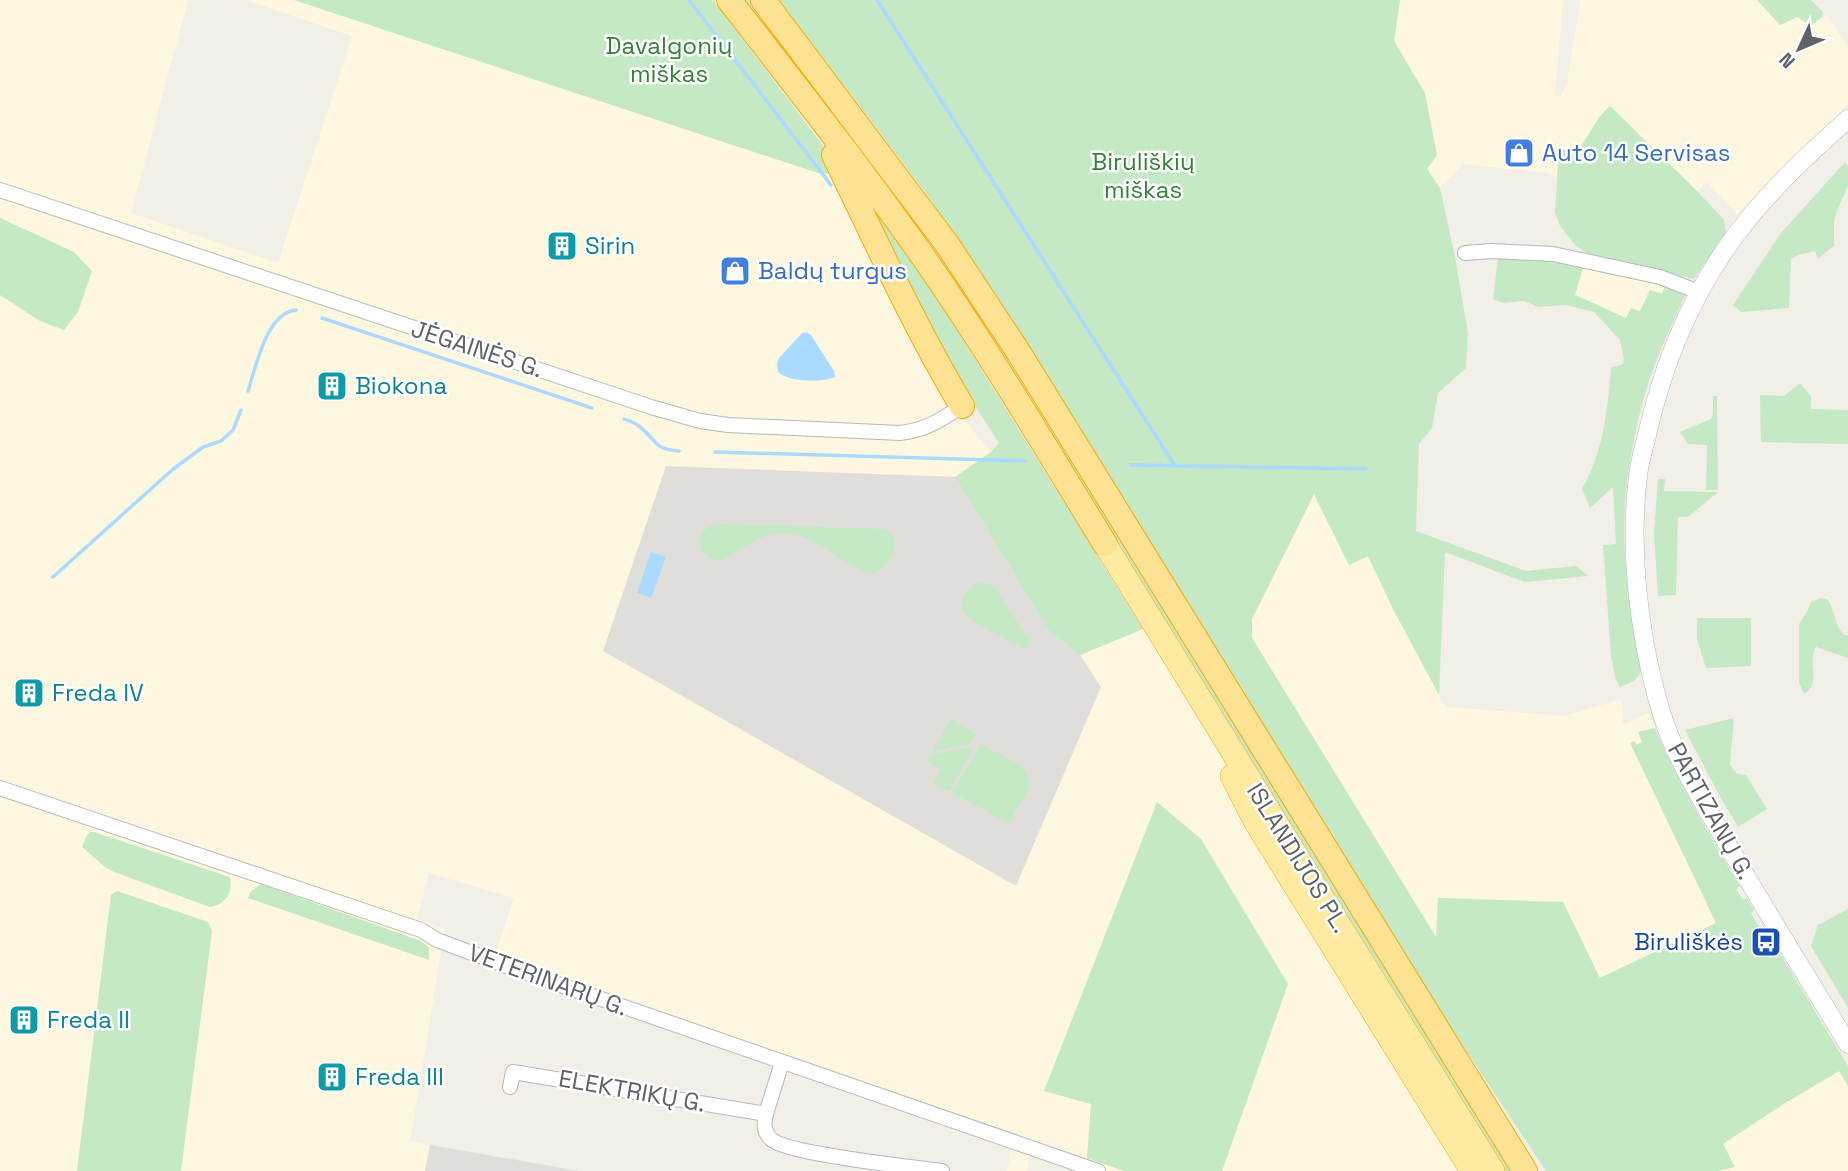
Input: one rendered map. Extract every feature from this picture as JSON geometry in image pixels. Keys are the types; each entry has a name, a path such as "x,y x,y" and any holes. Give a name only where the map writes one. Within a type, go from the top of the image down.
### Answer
{"highway":[{"path":"729,0 924,258 983,347 1105,544"},
{"name":"ISLANDIJOS PL.","path":"763,0 947,244 1019,353 1525,1171"},
{"path":"809,104 911,312 962,406"},
{"name":"ISLANDIJOS PL.","path":"1105,544 1493,1171"},
{"path":"1169,647 1256,823 1472,1171"}],"street":[{"name":"PARTIZANŲ G.","path":"1848,119 1766,197 1727,248 1699,292 1676,341 1651,416 1638,475 1635,554 1638,606 1650,670 1657,700 1681,763 1753,889 1848,1044"},
{"name":"JĖGAINĖS G.","path":"0,190 640,404 700,421 760,428 900,433 932,425 962,406"},
{"path":"1465,253 1492,251 1553,254 1660,277 1699,292"},
{"name":"VETERINARŲ G.","path":"0,788 421,930 437,940 506,966 1098,1171"},
{"path":"782,1062 766,1114 764,1126 769,1138 780,1145 806,1151 942,1171"},
{"name":"ELEKTRIKŲ G.","path":"510,1087 513,1072 766,1114"}],"shaded area":[{"path":"0,0 188,0 131,213 278,263 352,36 246,0 294,0 818,173 839,174 935,373 973,431 991,452 955,477 666,467 645,530 1101,687 1080,655 1143,629 1324,927 1340,982 1356,995 1468,1171 1222,1171 1288,984 1045,1091 1091,1104 1087,1158 1124,1171 1075,1171 1029,1156 1027,1171 1007,1171 1011,1150 491,967 514,898 429,873 417,919 445,929 410,1141 430,1145 425,1171 0,1171 0,295 40,321 74,252 0,218"},
{"path":"1400,0 1563,0 1555,95 1561,96 1567,83 1581,0 1757,0 1780,25 1797,17 1818,19 1828,16 1848,47 1848,104 1737,214 1707,182 1697,191 1610,106 1600,116 1578,151 1559,149 1557,177 1547,173 1463,164 1440,188 1426,169 1394,40"},
{"path":"1584,264 1666,284 1662,294 1626,318 1575,294"},
{"path":"666,466 955,477 1049,631 1080,655 1101,687 1016,886 603,651"},
{"path":"1314,494 1349,565 1368,556 1393,609 1446,707 1565,716 1621,699 1622,725 1648,713 1655,728 1638,732 1642,742 1636,745 1631,743 1716,923 1600,978 1438,898 1437,938 1252,638 1252,619"},
{"path":"1848,1066 1848,1171 1718,1171 1734,1167 1723,1144"},
{"path":"430,1145 579,1171 425,1171"}],"green space":[{"name":"Davalgonių miškas","path":"294,0 713,0 821,143 839,174 818,173"},
{"path":"739,0 754,0 957,273 1514,1171 1502,1171 1226,723"},
{"name":"Biruliškių miškas","path":"779,0 1400,0 1394,41 1425,93 1437,155 1427,169 1440,188 1468,333 1466,368 1438,393 1432,428 1419,444 1416,531 1526,571 1576,566 1588,576 1525,582 1445,552 1439,695 1368,556 1349,565 1314,494 1252,619 1252,638 1436,937 1438,898 1563,902 1600,978 1716,923 1630,743 1634,741 1637,745 1642,742 1638,732 1655,728 1684,789 1740,886 1736,889 1743,900 1747,898 1754,910 1751,913 1759,927 1764,947 1776,958 1779,956 1773,947 1775,945 1848,1066 1848,1086 1839,1071 1723,1144 1735,1167 1718,1171 1546,1171 1430,996 1050,380 968,253"},
{"path":"1757,0 1811,0 1823,12 1822,17 1811,26 1797,17 1780,25"},
{"path":"1610,106 1724,220 1726,232 1694,279 1592,256 1576,246 1560,226 1555,213 1559,149 1578,151 1600,116"},
{"path":"1845,162 1848,166 1848,186 1834,221 1834,246 1818,259 1815,251 1791,259 1789,308 1741,312 1733,305 1781,233"},
{"path":"859,190 935,295 1143,629 1080,655 1049,631 955,477 991,452 999,443 964,389"},
{"path":"0,218 74,252 92,271 78,312 64,330 40,321 0,295"},
{"path":"1498,258 1547,258 1584,264 1575,295 1626,318 1631,308 1640,311 1650,290 1662,294 1666,284 1681,287 1685,296 1649,382 1629,468 1624,518 1626,570 1641,671 1630,683 1620,687 1615,677 1611,655 1603,545 1616,544 1613,487 1590,508 1582,489 1600,446 1611,367 1622,365 1624,360 1620,340 1594,312 1566,305 1538,307 1524,301 1503,303 1493,299"},
{"path":"1800,383 1811,396 1811,409 1848,410 1848,444 1761,442 1760,395 1784,396"},
{"path":"1713,396 1717,396 1718,490 1706,490 1707,445 1688,444 1680,432 1711,419"},
{"path":"1658,479 1665,479 1664,491 1718,492 1688,517 1678,517 1676,595 1658,596 1654,534"},
{"path":"717,524 884,529 891,534 895,546 890,559 873,573 863,571 806,538 788,533 766,536 726,558 716,560 704,554 700,542 704,531"},
{"path":"979,582 990,584 997,591 1029,640 1028,647 1022,648 975,622 965,613 963,599 971,587"},
{"path":"1821,598 1828,600 1839,627 1844,635 1848,635 1848,658 1816,647 1813,653 1814,678 1810,689 1804,694 1799,683 1799,624 1811,602"},
{"path":"1697,618 1751,618 1751,666 1706,668 1697,639"},
{"path":"1734,718 1730,765 1737,774 1746,775 1767,809 1738,827 1685,730"},
{"path":"951,719 976,734 970,744 933,751"},
{"path":"981,744 1022,766 1027,773 1029,783 1026,793 1009,824 953,791"},
{"path":"971,749 971,754 949,791 935,785 941,769 927,760 930,755"},
{"path":"1157,802 1201,839 1288,984 1222,1171 1124,1171 1087,1158 1091,1104 1044,1091"},
{"path":"91,831 230,877 229,893 220,903 210,907 114,872 82,847"},
{"path":"261,884 421,941 429,948 429,960 248,898 250,892"},
{"path":"117,891 208,922 212,931 181,1171 77,1171 111,895"},
{"path":"1848,909 1848,1008 1811,946 1818,925"}],"water":[{"path":"807,332 834,371 835,377 805,380 789,378 778,372 779,358 802,333"},
{"path":"651,552 666,557 651,598 637,593"}],"waterway":[{"path":"689,0 831,185"},
{"path":"877,0 1175,466"},
{"path":"248,391 270,331 286,313 296,310"},
{"path":"322,318 592,408"},
{"path":"53,577 172,470 203,447 221,441 233,430 241,410"},
{"path":"624,419 638,426 660,446 679,451"},
{"path":"715,452 1025,461"},
{"path":"1131,465 1366,469"}],"place":[{"name":"Auto 14 Servisas","path":"1519,153"},
{"name":"Sirin","path":"562,246"},
{"name":"Baldų turgus","path":"735,271"},
{"name":"Biokona","path":"332,386"},
{"name":"Freda IV","path":"29,693"},
{"name":"Biruliškės","path":"1766,942"},
{"name":"Freda II","path":"24,1020"},
{"name":"Freda III","path":"332,1077"}]}
